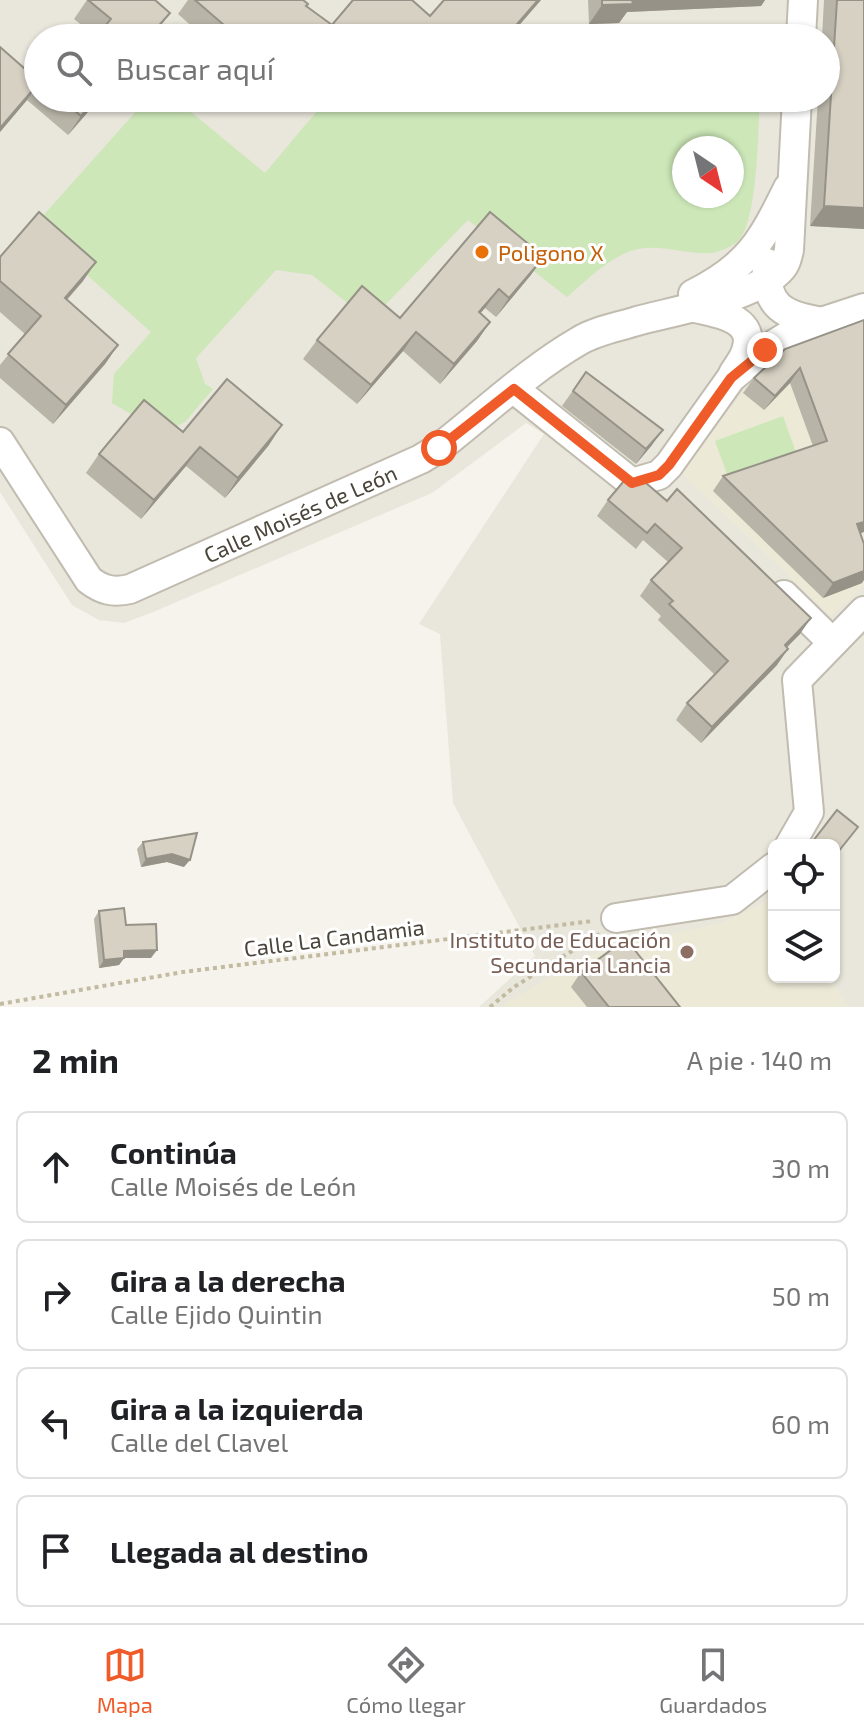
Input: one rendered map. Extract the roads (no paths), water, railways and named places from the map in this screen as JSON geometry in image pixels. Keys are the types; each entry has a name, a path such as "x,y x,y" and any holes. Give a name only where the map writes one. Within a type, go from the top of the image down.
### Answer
{"street":[{"path":"802,24 803,0"},
{"name":"Calle Moisés de León","path":"0,442 89,580 97,586 118,592 130,589 421,459 541,366 582,339 638,321 695,308 767,281 787,262 796,112"},
{"name":"Calle Moisés de León","path":"638,321 727,275 758,245 792,180"},
{"name":"Calle Moisés de León","path":"767,281 769,243 775,215"},
{"path":"767,281 775,301 784,311 795,318 824,322"},
{"name":"Calle Moisés de León","path":"695,308 797,330"},
{"path":"731,378 765,350 797,330 864,308"},
{"path":"514,389 632,483 659,475 731,378 746,351 748,340 735,318"},
{"path":"659,475 681,497"},
{"path":"769,582 832,642"},
{"path":"793,839 809,812 797,680 864,611"},
{"path":"616,918 732,900 768,872"}],"place":[{"name":"Poligono X","path":"482,252"},
{"name":"Instituto de Educación Secundaria Lancia","path":"687,952"}]}
